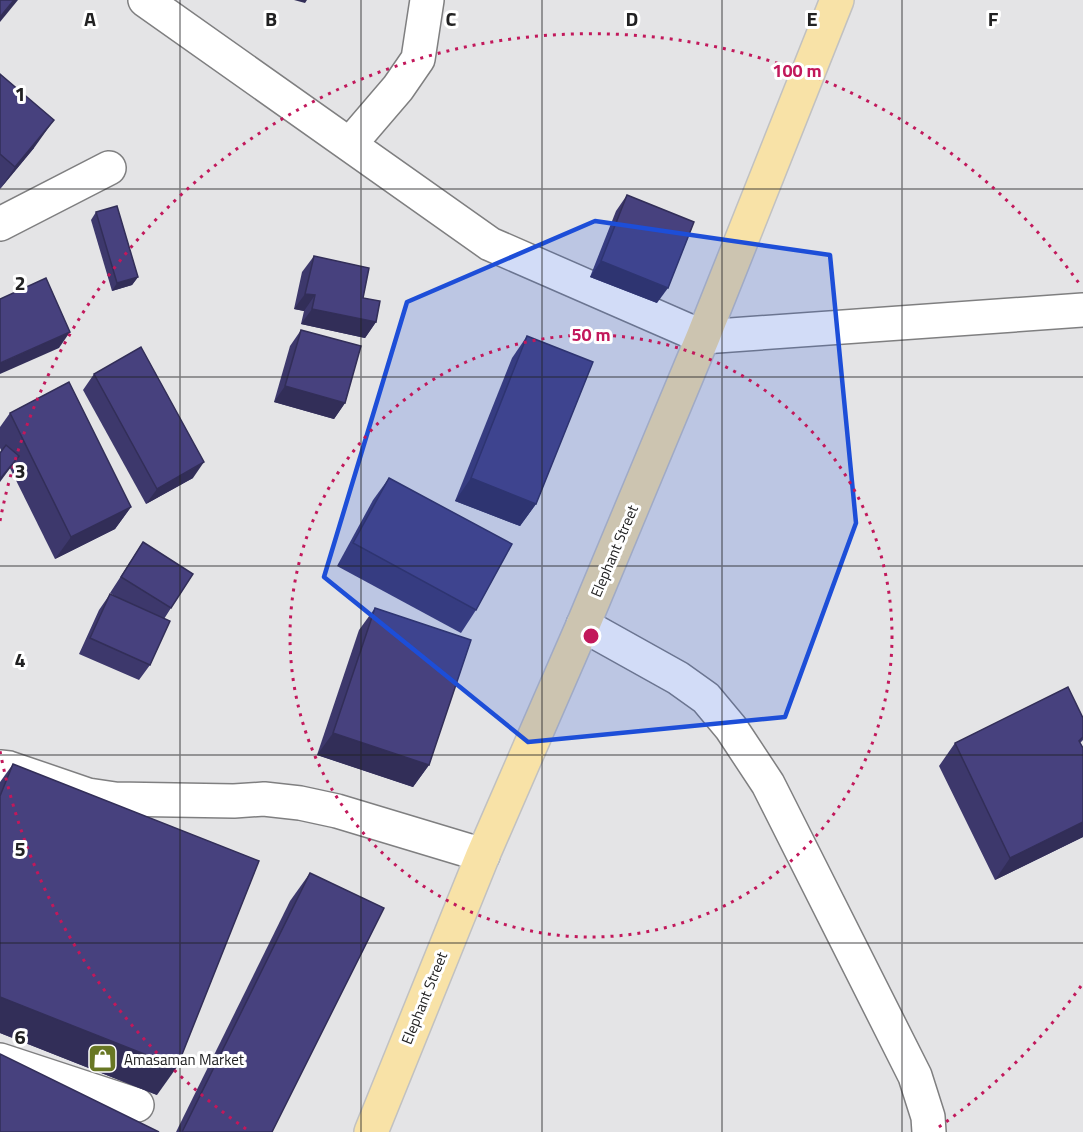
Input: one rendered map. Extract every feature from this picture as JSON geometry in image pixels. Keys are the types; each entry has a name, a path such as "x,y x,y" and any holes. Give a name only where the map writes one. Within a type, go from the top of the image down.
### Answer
{"main road":[{"name":"Elephant Street","path":"371,1132 483,855 583,625 703,337 830,4"}],"street":[{"path":"146,0 490,244 703,337 1083,310"},
{"path":"350,144 398,88 417,59 427,0"},
{"path":"0,224 109,168"},
{"path":"583,625 678,678 706,698 731,728 768,784 915,1076 929,1132"},
{"path":"0,767 88,795 115,799 234,801 264,799 300,803 337,811 483,855"},
{"path":"0,1060 137,1105"}],"highlighted area":[{"path":"595,221 830,255 856,523 785,717 528,742 324,577 407,302"}],"building":[{"path":"0,0 14,0 0,17"},
{"path":"0,74 54,120 15,167 0,154"},
{"path":"627,195 694,222 668,288 601,261"},
{"path":"117,206 138,277 117,283 96,212"},
{"path":"314,256 369,268 363,298 380,301 376,322 312,309 315,295 305,294"},
{"path":"46,278 70,332 0,363 0,299"},
{"path":"301,330 361,346 345,403 285,386"},
{"path":"527,336 593,362 536,504 471,478"},
{"path":"141,347 204,462 157,489 94,374"},
{"path":"69,382 131,507 71,537 10,413"},
{"path":"6,445 19,456 0,479 0,453"},
{"path":"389,478 512,544 476,610 353,543"},
{"path":"143,542 193,574 171,608 121,577"},
{"path":"110,594 170,621 150,665 90,638"},
{"path":"375,608 471,640 429,765 333,733"},
{"path":"1068,687 1083,718 1083,737 1079,741 1083,748 1083,822 1010,858 955,743"},
{"path":"13,764 259,861 177,1067 0,997 0,796"},
{"path":"310,873 384,908 272,1132 182,1132"},
{"path":"0,1054 159,1132 0,1132"}],"place":[{"name":"Amasaman Market","path":"103,1059"}]}
